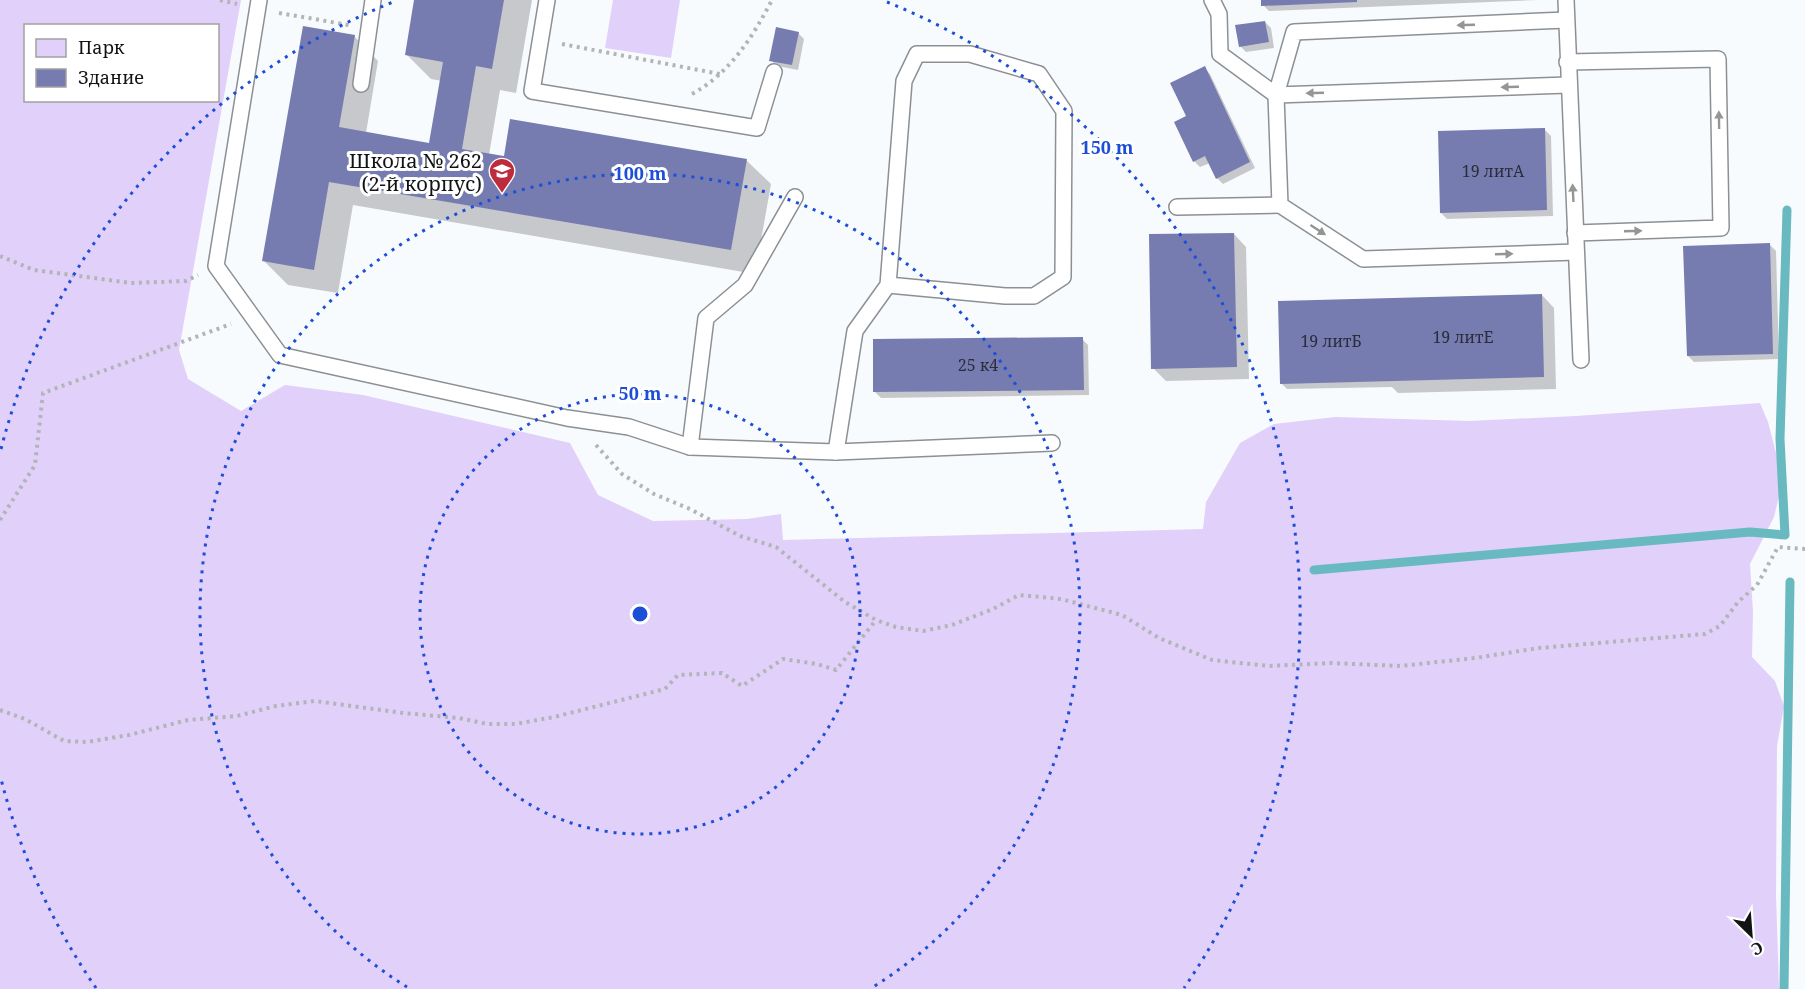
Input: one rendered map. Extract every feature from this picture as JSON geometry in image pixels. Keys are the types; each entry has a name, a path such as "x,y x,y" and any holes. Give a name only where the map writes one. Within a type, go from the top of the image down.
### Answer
{"lane":[{"path":"362,84 373,0"},
{"path":"547,0 532,91 757,128 774,72"},
{"path":"1212,0 1219,14 1220,54 1276,95 1568,85"},
{"path":"1566,0 1581,360"},
{"path":"259,4 216,266 280,355 567,418 629,427 690,447 836,452 1052,443"},
{"path":"1280,205 1276,95 1294,32 1566,20"},
{"path":"836,452 855,331 888,285 904,81 917,54 970,54 1039,74 1064,111 1064,276 1034,296 1005,296 888,285"},
{"path":"1567,62 1718,59 1721,228 1575,233"},
{"path":"690,447 706,318 745,285 795,197"},
{"path":"1177,207 1280,205 1363,259 1576,252"}],"path":[{"path":"688,96 707,86 743,50 772,0"},
{"path":"259,4 369,28"},
{"path":"540,40 720,74"},
{"path":"0,256 33,270 131,283 186,281 216,266"},
{"path":"0,520 35,465 43,393 252,317"},
{"path":"596,444 622,474 654,494 690,509 740,536 776,547 845,602 876,620 896,627 923,631 952,625 993,609 1019,595 1061,599 1122,615 1159,638 1212,660 1269,666 1331,663 1400,666 1539,648 1705,634 1720,626 1738,602 1757,585 1778,547 1805,549"},
{"path":"0,710 25,719 64,741 87,742 129,735 188,720 237,716 315,700 403,713 459,718 487,724 515,724 554,717 665,689 678,675 722,673 742,686 783,659 817,664 836,670 876,620"}],"green space":[{"path":"0,0 241,0 179,350 188,379 241,411 285,385 363,395 570,443 598,495 653,521 747,519 781,514 783,540 1203,529 1206,502 1240,443 1274,424 1335,417 1469,421 1760,403 1768,422 1783,480 1774,517 1750,564 1753,612 1752,657 1775,681 1784,706 1777,746 1776,894 1779,989 0,989"},
{"path":"613,0 680,0 671,58 605,48"}],"building":[{"path":"414,0 504,0 492,69 476,66 462,149 504,156 510,119 747,159 731,250 329,182 314,270 262,261 303,26 355,35 339,127 429,143 443,62 405,55"},
{"path":"1261,0 1357,0 1357,2 1261,6"},
{"path":"1265,21 1269,42 1239,47 1235,25"},
{"path":"776,27 799,32 792,65 769,61"},
{"path":"1205,66 1250,162 1216,179 1205,156 1193,162 1174,122 1186,116 1170,83"},
{"path":"1545,128 1547,210 1440,213 1438,131"},
{"path":"1234,233 1237,367 1151,369 1149,234"},
{"path":"1770,243 1773,354 1687,356 1683,246"},
{"path":"1542,294 1544,377 1280,384 1278,301"},
{"path":"1083,337 1084,390 873,392 873,339"}],"waterway":[{"path":"1314,570 1750,532 1785,535 1780,439 1787,210"},
{"path":"1784,989 1790,582"}],"place":[{"name":"Школа № 262 (2-й корпус)","path":"502,194"}]}
